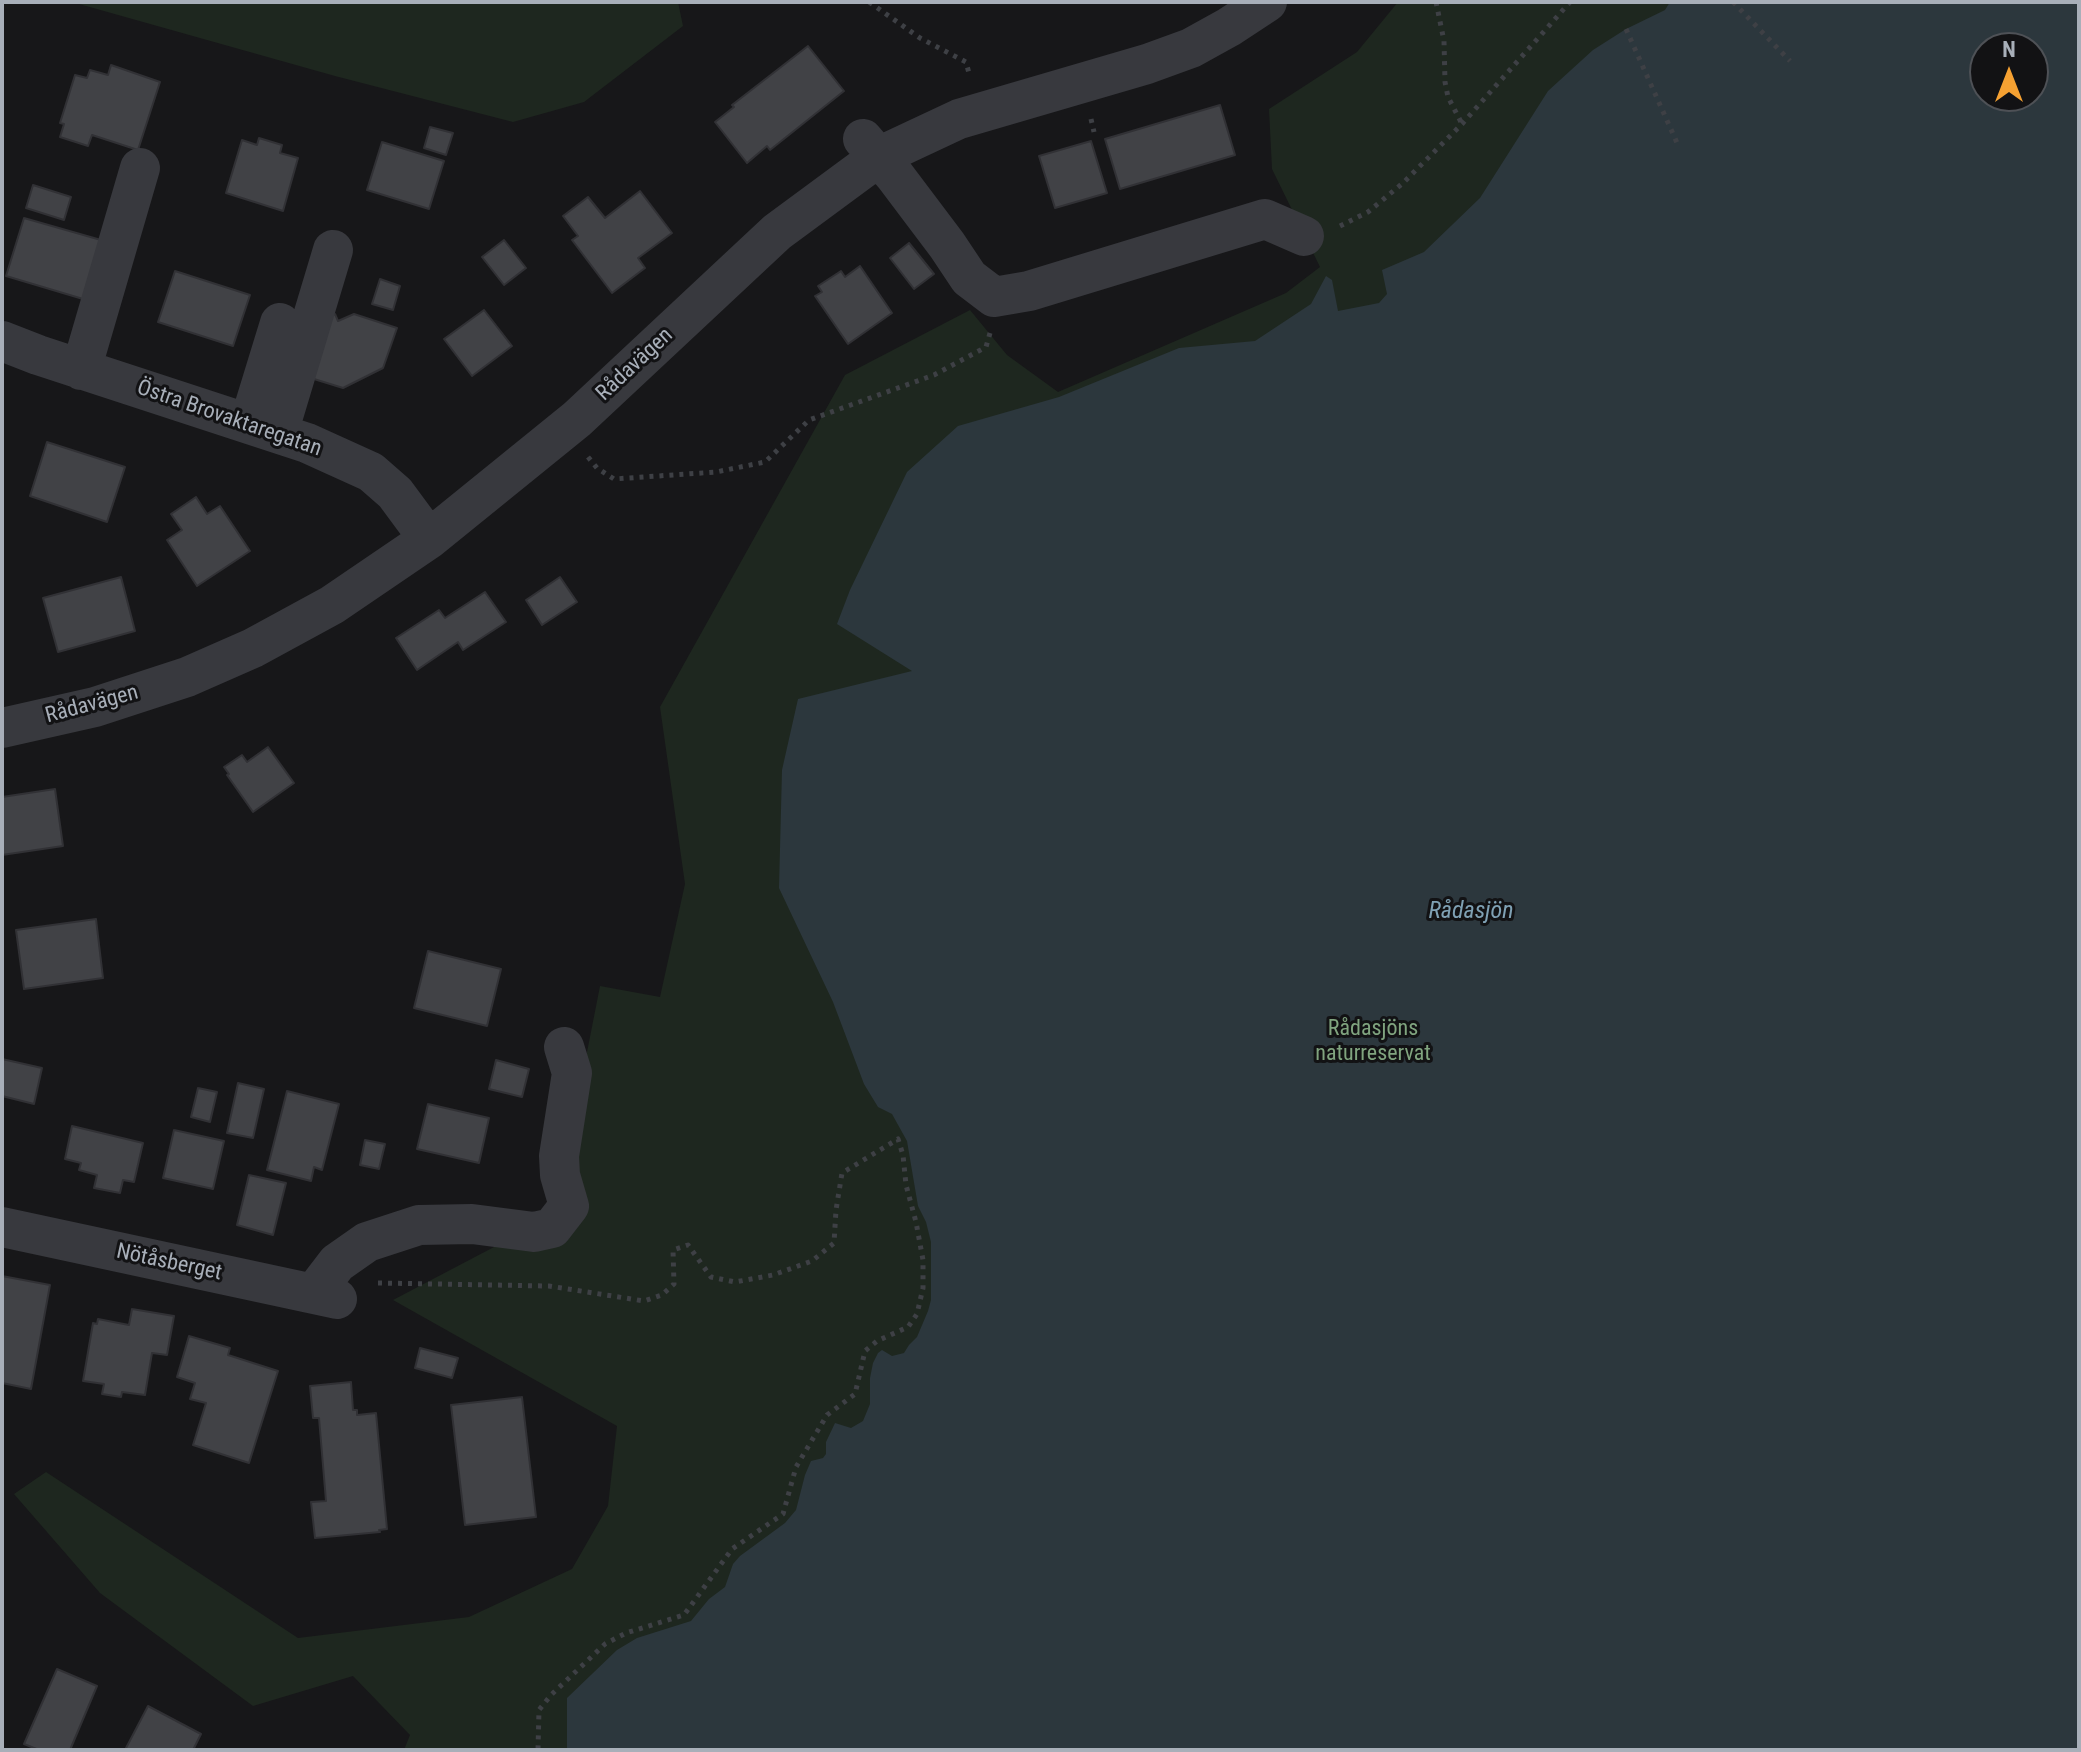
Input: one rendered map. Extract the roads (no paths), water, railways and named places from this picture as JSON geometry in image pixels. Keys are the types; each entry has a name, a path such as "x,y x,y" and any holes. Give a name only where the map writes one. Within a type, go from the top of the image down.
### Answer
{"street":[{"name":"Rådavägen","path":"2,728 95,707 201,671 253,648 332,605 429,539 577,419 870,146 1147,64 1191,48 1267,2"},
{"path":"870,146 969,278 994,297 1029,291 1265,219 1304,236"},
{"path":"81,370 140,168"},
{"path":"264,429 333,250"},
{"path":"264,429 280,323"},
{"name":"Östra Brovaktaregatan","path":"2,341 81,370 307,443 371,472 395,493 429,539"},
{"name":"Nötåsberget","path":"2,1227 325,1296 337,1263 367,1242 419,1225 472,1224 534,1232 552,1228 569,1206 560,1175 559,1156 572,1073 564,1047"}],"water":[{"name":"Rådasjön","path":"1670,2 2079,2 2079,1750 567,1750 567,1698 617,1650 637,1638 691,1621 709,1599 725,1587 733,1564 740,1556 785,1523 796,1510 811,1461 826,1454 826,1442 835,1423 851,1428 863,1421 870,1404 870,1378 878,1353 882,1350 892,1356 904,1353 917,1337 931,1300 931,1242 918,1206 907,1141 892,1114 878,1107 864,1084 833,1002 779,888 782,770 798,699 912,671 837,624 850,590 907,472 958,426 1059,397 1179,348 1255,341 1311,304 1326,276 1332,280 1338,311 1379,303 1387,294 1382,270 1424,252 1480,198 1548,91 1593,50 1665,10"}],"park label":[{"name":"Rådasjöns naturreservat","path":"1373,1042"}]}
